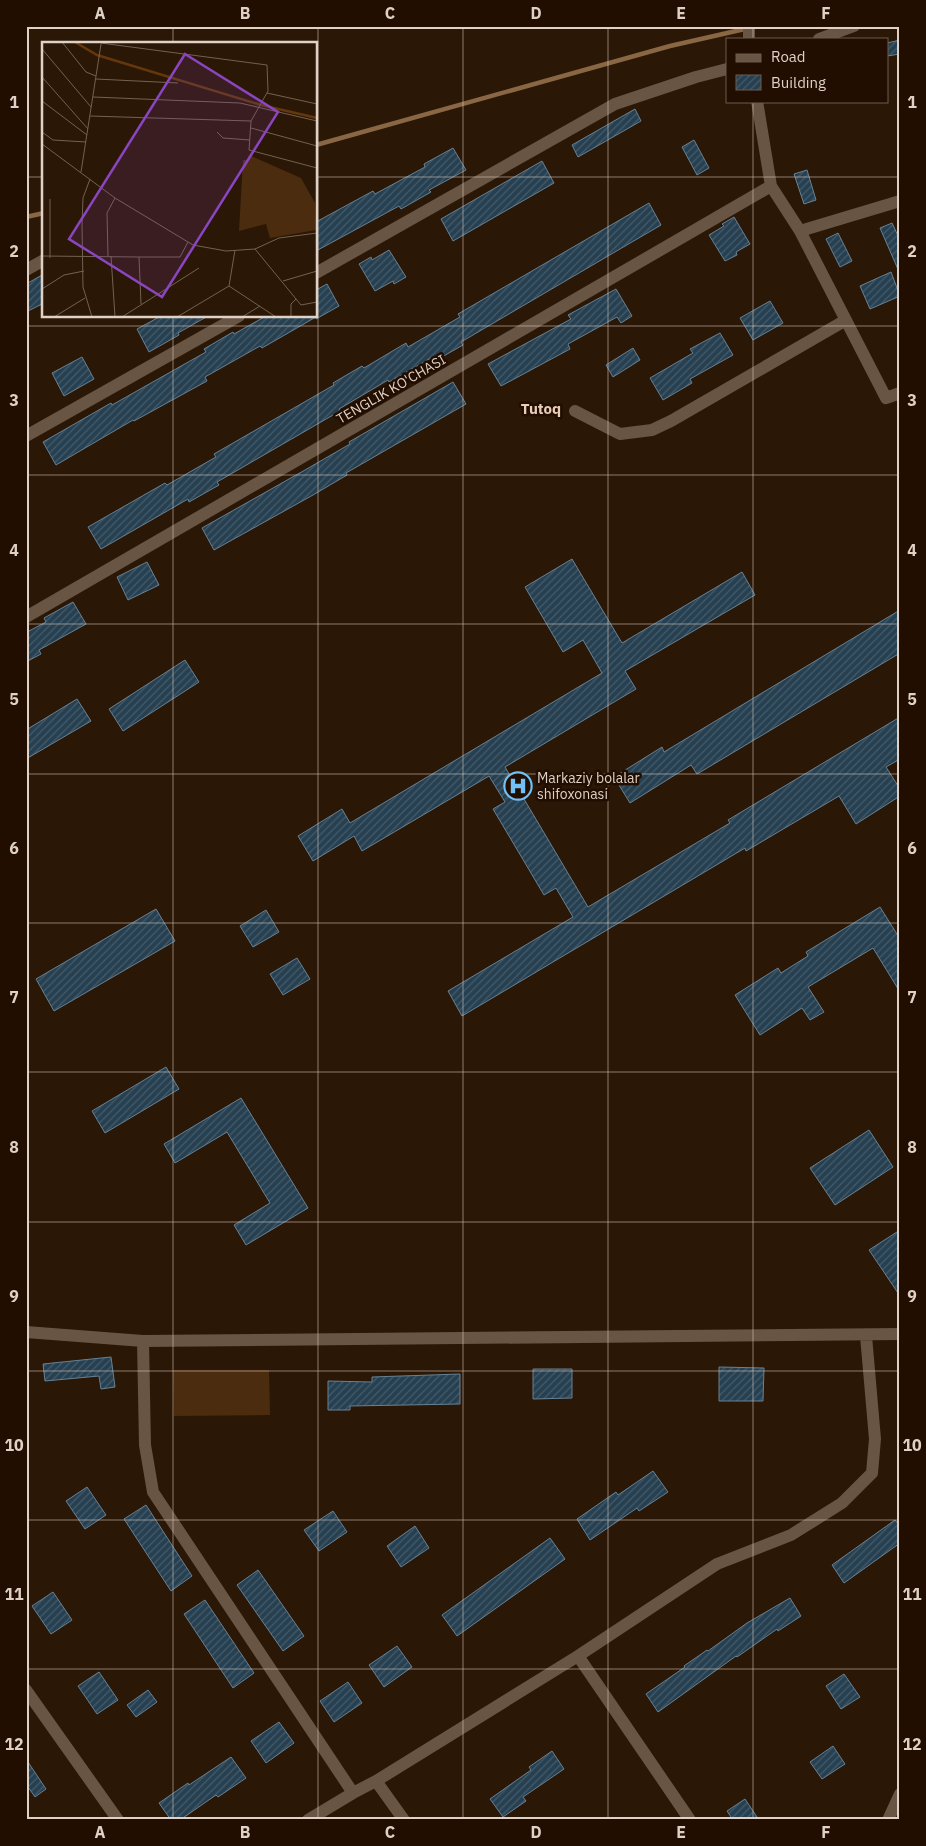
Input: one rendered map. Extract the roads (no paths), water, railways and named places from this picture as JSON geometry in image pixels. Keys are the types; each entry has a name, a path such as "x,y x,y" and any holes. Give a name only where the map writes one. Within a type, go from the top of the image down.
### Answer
{"street":[{"path":"822,38 854,26"},
{"path":"318,272 615,104 696,77 726,69"},
{"path":"757,102 771,186 800,232 886,398 900,393"},
{"name":"TENGLIK KO'CHASI","path":"26,617 771,186"},
{"path":"800,232 900,201"},
{"path":"26,270 42,261"},
{"path":"26,436 235,318"},
{"path":"575,411 620,434 652,430 671,421 846,320"},
{"path":"26,1332 143,1340 866,1336 900,1334"},
{"path":"308,1820 376,1781 578,1656 717,1564 790,1535 842,1503 872,1473 875,1439 866,1336"},
{"path":"143,1340 145,1445 153,1492 353,1793"},
{"path":"578,1656 690,1820"},
{"path":"26,1690 118,1820"},
{"path":"376,1781 404,1820"},
{"path":"888,1820 900,1794"}],"waterway":[{"path":"318,144 670,46 758,26"},
{"path":"26,217 42,213"}],"place":[{"name":"Markaziy bolalar shifoxonasi","path":"518,786"}],"district":[{"name":"Tutoq","path":"541,408"}]}
